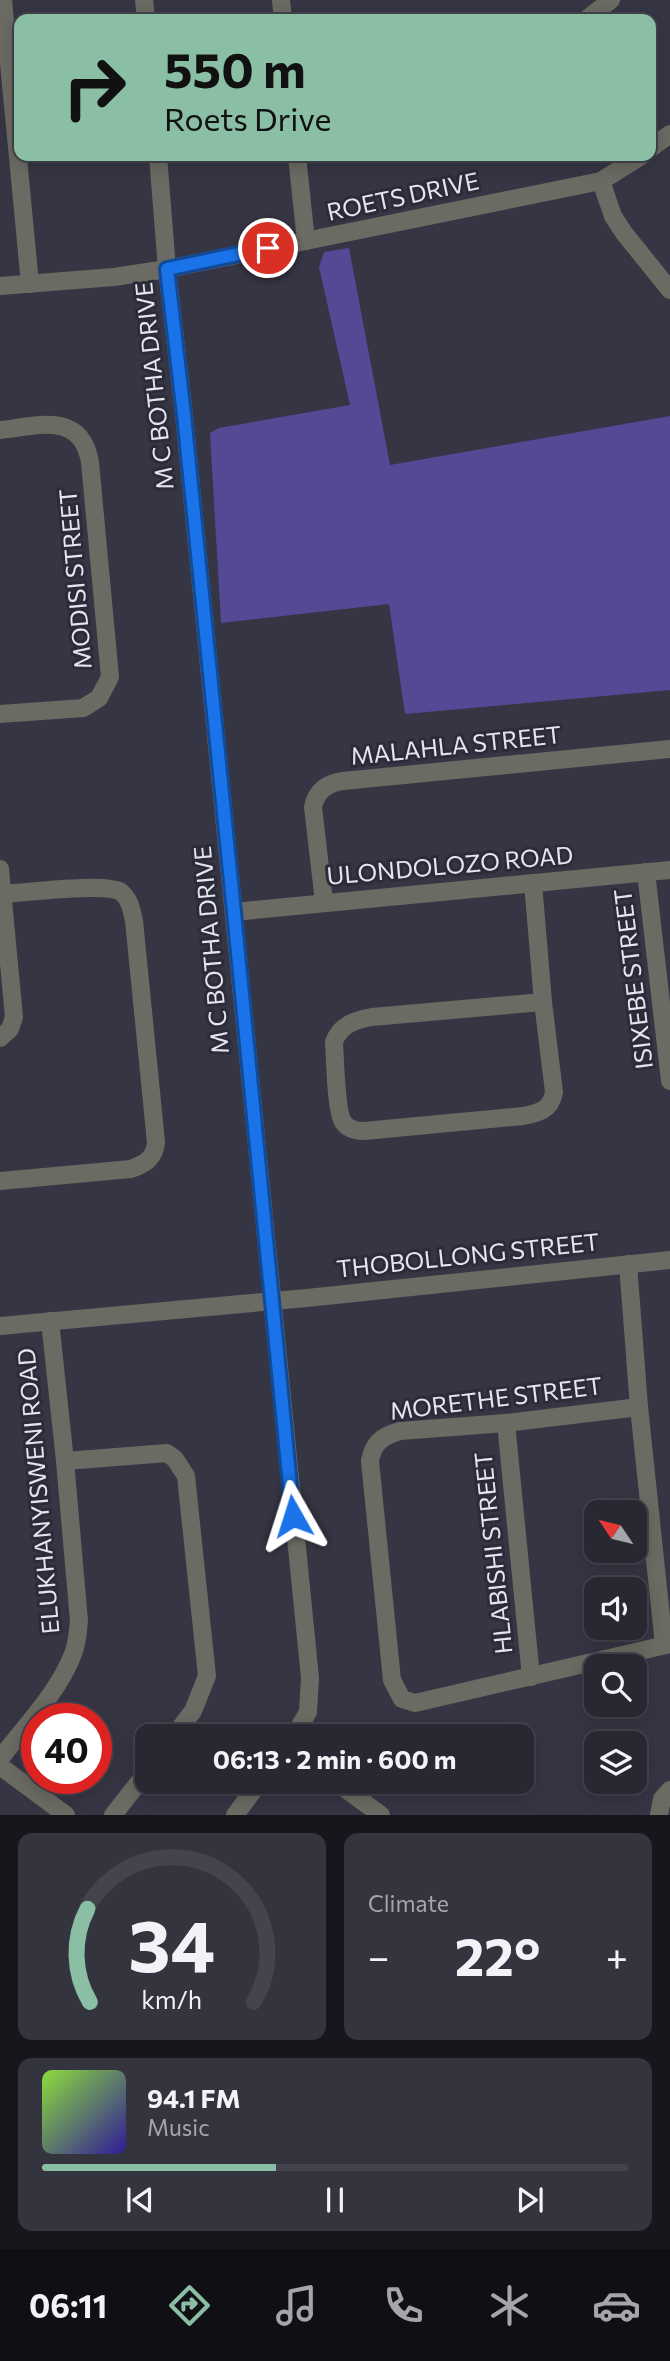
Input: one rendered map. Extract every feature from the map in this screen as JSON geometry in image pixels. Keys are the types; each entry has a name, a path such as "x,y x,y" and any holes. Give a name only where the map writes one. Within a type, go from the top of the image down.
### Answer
{"street":[{"path":"3,0 8,145 30,284"},
{"path":"593,14 611,0"},
{"name":"M C BOTHA DRIVE","path":"158,161 167,269 184,415 310,1678 307,1712 300,1724"},
{"path":"298,161 306,241"},
{"name":"ROETS DRIVE","path":"0,286 114,277 167,269 601,181 633,161"},
{"path":"601,181 613,216 670,290"},
{"name":"MODISI STREET","path":"0,430 60,425 76,432 86,445 90,461 110,677 99,698 83,708 0,715"},
{"name":"MALAHLA STREET","path":"324,902 313,807 319,793 326,786 343,781 670,749"},
{"path":"0,869 14,1017 10,1028 0,1038"},
{"name":"ULONDOLOZO ROAD","path":"234,912 670,870"},
{"name":"ISIXEBE STREET","path":"646,872 670,1081"},
{"path":"533,883 554,1092 550,1104 541,1112 523,1116 364,1131 351,1128 343,1122 339,1106 334,1042 337,1034 350,1023 372,1017 543,1002"},
{"path":"0,1181 131,1169 146,1163 155,1149 156,1142 134,921 132,909 124,895 106,887 2,894"},
{"name":"THOBOLLONG STREET","path":"0,1326 670,1260"},
{"path":"531,1678 667,1645 639,1407 628,1264"},
{"name":"ELUKHANYISWENI ROAD","path":"0,1759 57,1684 74,1653 77,1640 79,1621 50,1321"},
{"name":"MORETHE STREET","path":"531,1678 425,1701 407,1702 398,1694 392,1681 370,1461 372,1451 381,1439 400,1432 639,1407"},
{"name":"HLABISHI STREET","path":"506,1423 531,1678"},
{"path":"65,1461 167,1453 187,1476 207,1676 193,1711 183,1724"},
{"path":"0,1766 66,1815"},
{"path":"113,1815 135,1787"},
{"path":"659,1815 662,1799 670,1790"},
{"path":"235,1815 251,1794"},
{"path":"352,1794 380,1815"}],"shaded area":[{"path":"349,248 390,465 670,416 670,690 405,714 389,604 221,623 210,433 219,428 350,405 319,267 324,252"}],"route":[{"path":"268,248 167,269 184,415 293,1516"}]}
